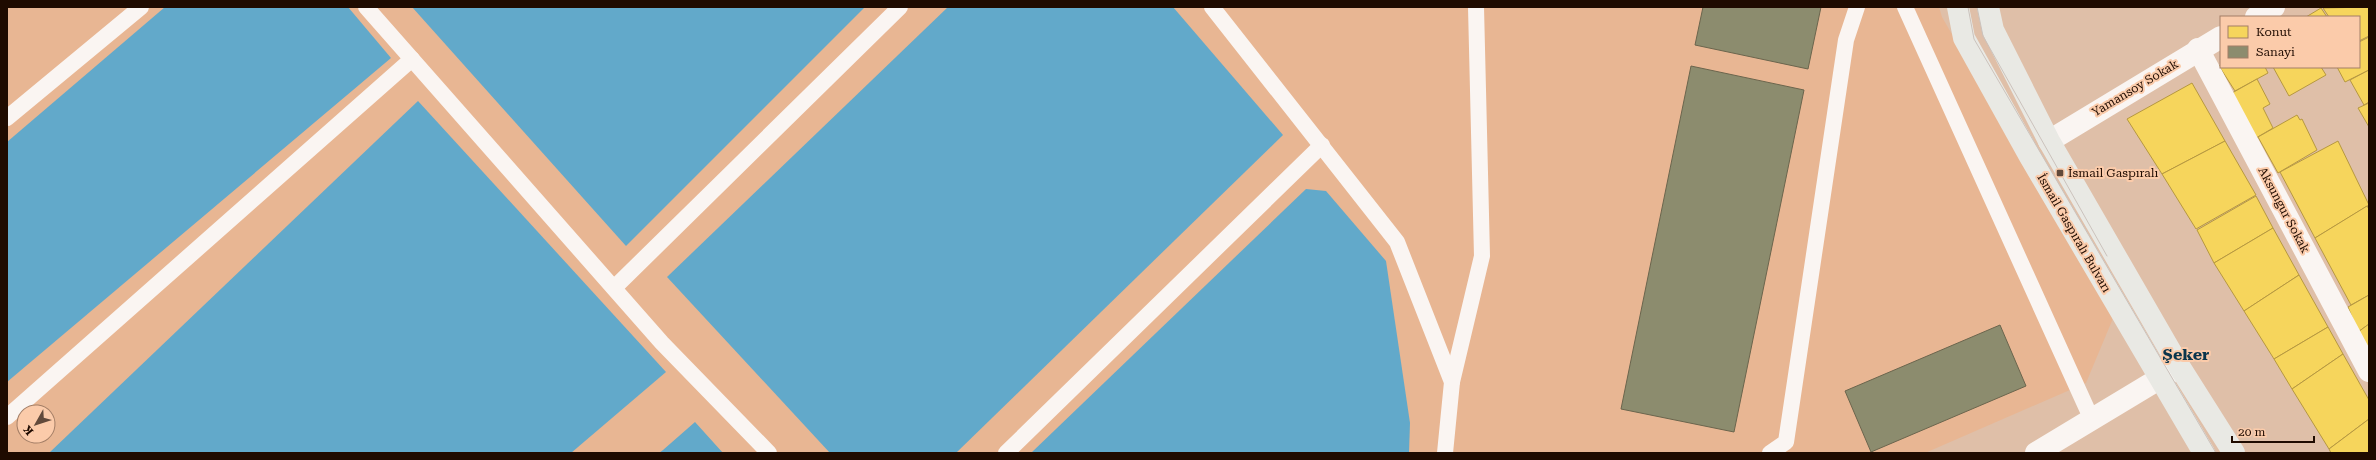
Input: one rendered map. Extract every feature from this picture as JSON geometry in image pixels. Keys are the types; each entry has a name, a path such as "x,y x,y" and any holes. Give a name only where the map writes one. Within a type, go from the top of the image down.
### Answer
{"main road":[{"name":"İsmail Gaspıralı Bulvarı","path":"1958,7 1964,38 2159,379 2204,453"},
{"path":"1988,7 1993,30 2049,141 2179,366 2234,453"}],"street":[{"name":"Yamansoy Sokak","path":"2049,141 2198,49 2220,38"},
{"name":"Aksungur Sokak","path":"2198,49 2369,371"},
{"path":"2043,452 2179,366"}],"lane":[{"path":"7,118 142,7"},
{"path":"366,7 662,343 769,453"},
{"path":"614,288 900,7"},
{"path":"1212,7 1397,242 1452,382"},
{"path":"1445,453 1452,382 1482,256 1476,7"},
{"path":"1770,453 1786,442 1846,40 1857,7"},
{"path":"1905,7 2092,420"},
{"path":"7,417 412,59"},
{"path":"1006,453 1322,145"}],"shaded area":[{"path":"7,7 1939,7 1942,17 2114,316 2086,383 1925,453 7,453"}],"water":[{"path":"165,7 348,7 391,58 7,382 7,142"},
{"path":"412,7 865,7 626,246"},
{"path":"948,7 1173,7 1283,135 956,453 830,453 667,277"},
{"path":"418,101 666,372 571,453 49,453"},
{"path":"1306,189 1326,191 1386,261 1410,423 1409,453 1031,453"},
{"path":"695,422 723,453 659,453 663,450"}],"building: Konut":[{"path":"2369,7 2369,36 2360,40 2360,16 2328,16 2323,8"},
{"path":"2321,8 2326,16 2308,16"},
{"path":"2369,37 2369,70 2345,82 2338,68 2360,68 2360,42"},
{"path":"2220,68 2266,68 2268,73 2235,91"},
{"path":"2274,68 2322,68 2326,75 2289,96"},
{"path":"2369,70 2369,102 2364,105 2350,80"},
{"path":"2257,79 2270,104 2263,108 2273,128 2256,138 2232,93"},
{"path":"2192,83 2225,141 2162,174 2127,119"},
{"path":"2369,103 2369,127 2358,108"},
{"path":"2297,115 2300,120 2302,119 2317,150 2278,173 2258,137"},
{"path":"2225,141 2256,195 2196,229 2162,174"},
{"path":"2338,141 2369,205 2315,238 2280,172"},
{"path":"2256,196 2273,228 2214,263 2197,230"},
{"path":"2367,206 2369,209 2369,295 2351,305 2315,238"},
{"path":"2273,228 2299,275 2244,311 2214,263"},
{"path":"2299,275 2328,327 2274,359 2244,311"},
{"path":"2369,295 2369,324 2358,332 2348,307"},
{"path":"2369,324 2369,350 2358,332"},
{"path":"2328,327 2343,354 2292,389 2274,359"},
{"path":"2343,354 2369,400 2369,419 2329,449 2292,389"},
{"path":"2369,419 2369,453 2331,453 2329,449"}],"building: Sanayi":[{"path":"1703,7 1821,7 1808,69 1695,45"},
{"path":"1691,66 1804,90 1734,432 1621,409"},
{"path":"2000,325 2026,386 1871,452 1845,391"}],"tram line":[{"path":"1968,7 1974,39 2216,453"},
{"path":"1977,7 1983,36 2107,256"}],"place":[{"name":"İsmail Gaspıralı","path":"2060,173"}],"district":[{"name":"Şeker","path":"2186,354"}]}
